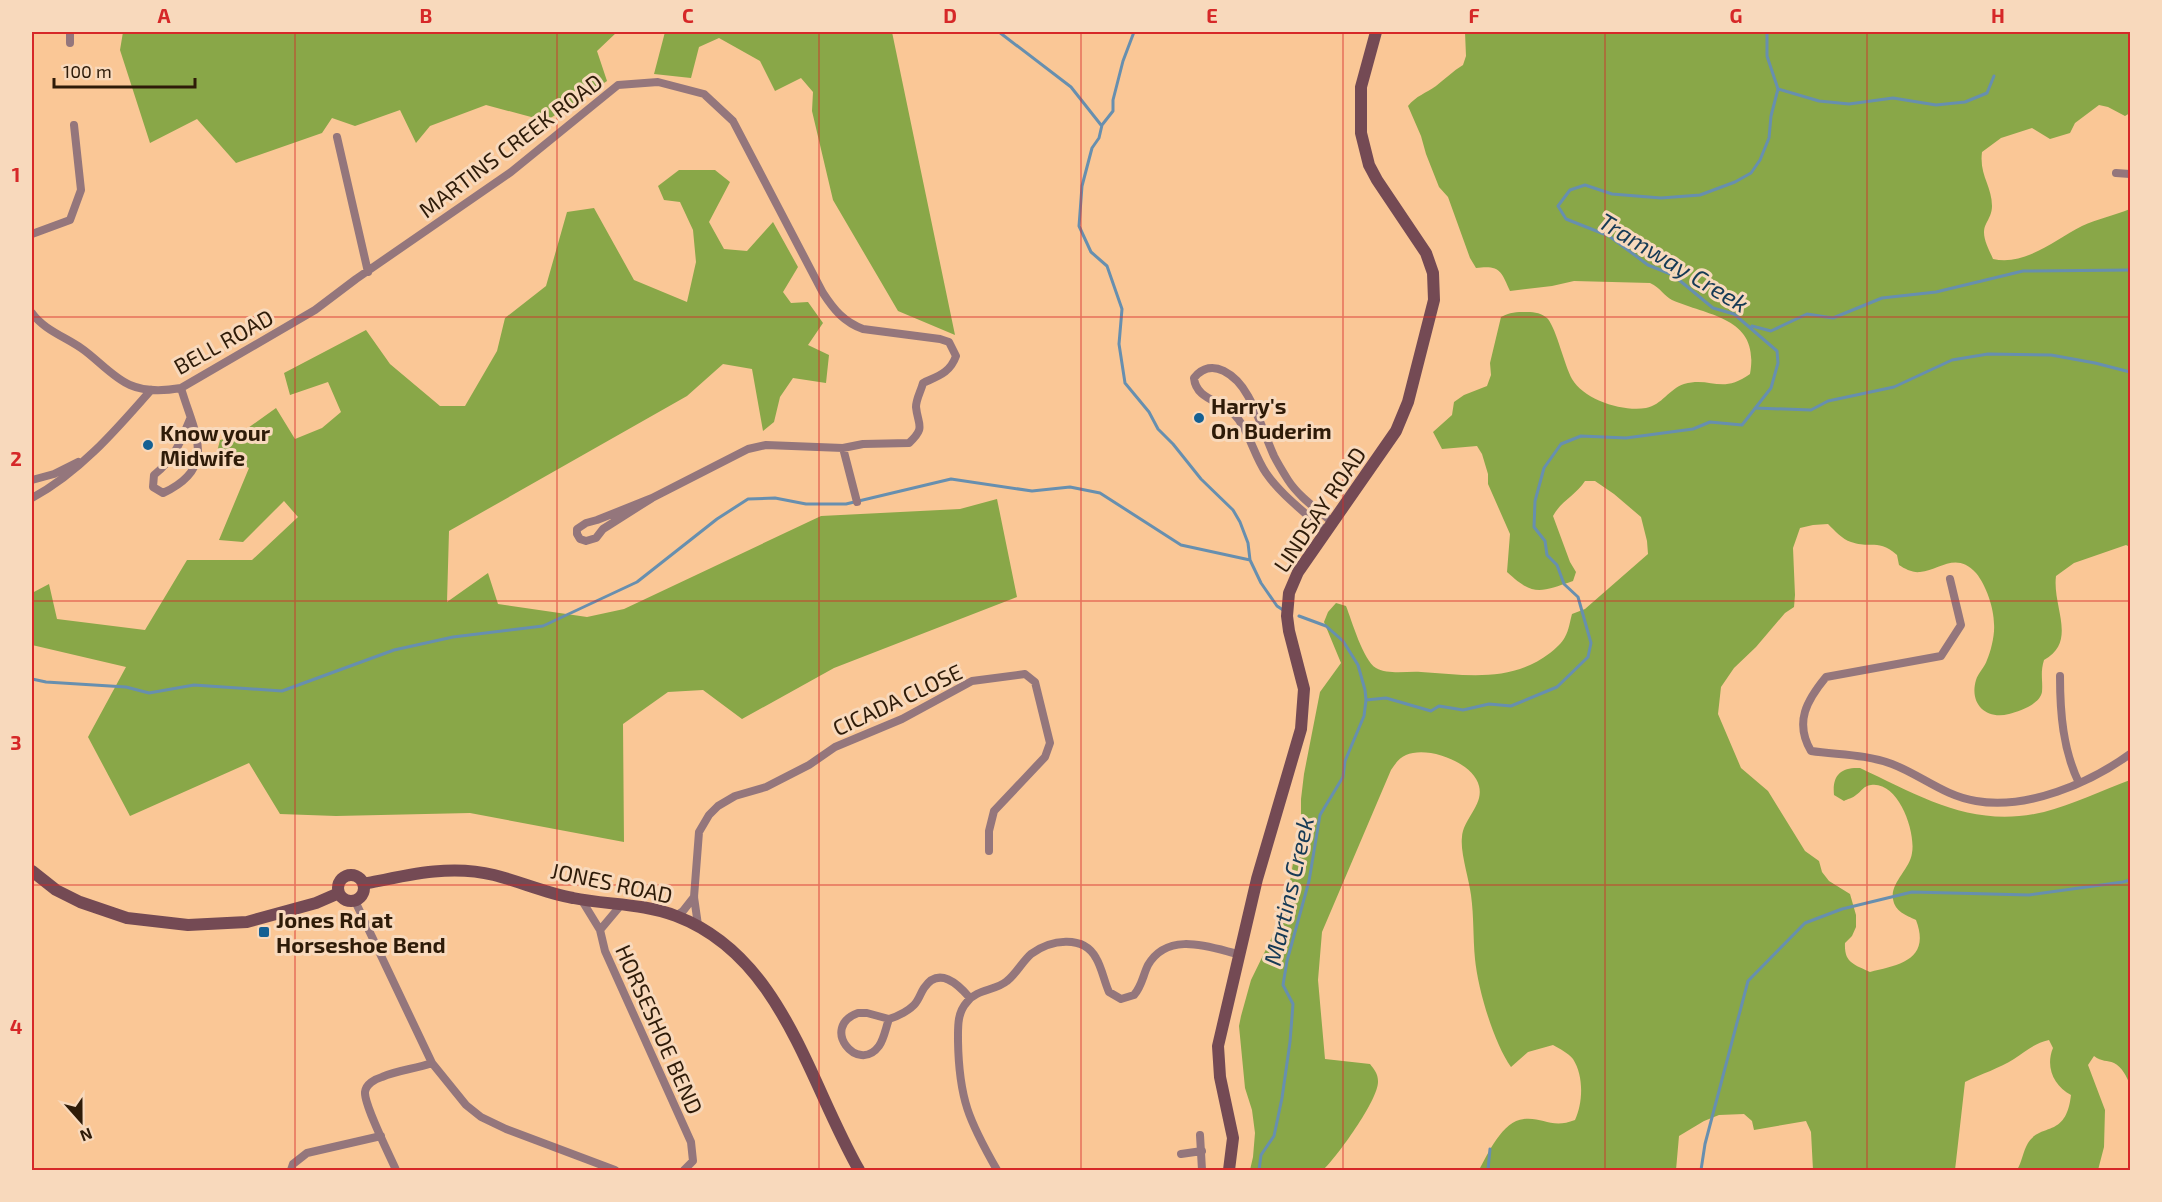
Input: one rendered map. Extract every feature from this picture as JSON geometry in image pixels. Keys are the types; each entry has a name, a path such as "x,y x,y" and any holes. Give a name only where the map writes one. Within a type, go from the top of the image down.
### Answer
{"street":[{"path":"70,32 70,43"},
{"name":"LINDSAY ROAD","path":"1229,1170 1233,1138 1220,1077 1218,1046 1257,879 1301,729 1304,689 1289,631 1287,616 1289,593 1298,572 1380,456 1403,416 1434,300 1433,273 1426,254 1377,180 1369,165 1361,133 1359,118 1361,87 1376,32"},
{"name":"MARTINS CREEK ROAD","path":"368,272 511,172 618,85 658,82 704,94 733,121 833,309 852,325 863,329 949,342 956,356 953,364 939,377 923,383 916,403 921,425 917,435 909,443 863,444 843,448 766,445 748,449 652,498 586,523 577,529 577,534 580,539 586,541 596,538 603,529 652,498"},
{"path":"32,234 70,220 81,190 74,125"},
{"path":"337,137 368,272"},
{"path":"2116,173 2130,174"},
{"name":"BELL ROAD","path":"32,313 46,327 81,348 129,385 165,391 181,388 315,310 368,272"},
{"path":"1212,367 1222,370 1238,382 1248,395 1275,458 1290,483 1329,526 1283,495 1266,473 1239,419 1226,406 1200,394 1194,378 1201,370 1212,367"},
{"path":"181,388 190,419 199,450 194,471 178,487 164,494 153,487 154,475 164,467 179,448 190,419"},
{"path":"32,498 51,488 86,457 125,420 151,390"},
{"path":"843,448 857,502"},
{"path":"32,480 54,474 86,457"},
{"path":"1950,579 1961,625 1941,656 1826,676 1809,697 1802,726 1805,741 1811,751 1861,755 1893,764 1936,788 1975,801 2014,802 2079,783 2113,767 2130,754"},
{"name":"CICADA CLOSE","path":"698,925 694,897 699,832 708,815 718,806 735,796 766,787 809,765 836,747 902,719 972,681 1025,674 1035,682 1050,743 1045,757 994,811 989,831 989,850"},
{"path":"2060,676 2060,715 2072,768 2079,783"},
{"path":"32,871 56,890 80,902 126,918 188,926 247,922 316,903 339,893"},
{"name":"JONES ROAD","path":"364,884 428,871 464,871 493,875 581,899 676,916 698,925 745,961 769,991 859,1170"},
{"path":"347,876 357,876 364,884 363,895 355,901 345,900 339,893 339,882 347,876"},
{"path":"676,916 694,897"},
{"path":"581,899 600,930"},
{"path":"355,901 432,1062 466,1105 481,1117 506,1129 615,1170"},
{"name":"HORSESHOE BEND","path":"621,905 600,930 605,951 692,1142 693,1161 684,1170"},
{"path":"997,1170 972,1124 961,1087 958,1023 961,1011 970,998 1007,981 1032,954 1054,943 1067,941 1084,945 1089,949 1101,967 1109,992 1121,999 1134,995 1154,957 1171,946 1194,943 1238,954"},
{"path":"889,1019 880,1044 873,1052 861,1055 847,1048 842,1029 852,1015 867,1013 889,1019 908,1010 915,1004 927,985 940,978 947,978 954,982 970,998"},
{"path":"396,1170 365,1093 369,1084 382,1076 418,1068 432,1062"},
{"path":"1200,1135 1202,1170"},
{"path":"291,1170 293,1164 307,1153 381,1136"},
{"path":"1180,1154 1202,1151"}],"green space":[{"path":"123,32 617,32 597,51 607,81 546,121 486,105 430,126 416,143 400,110 355,126 332,118 322,133 236,163 197,119 150,143 120,50"},
{"path":"665,32 892,32 955,335 898,311 833,200 812,111 813,92 801,78 775,91 760,61 719,38 699,47 691,78 654,74"},
{"path":"1465,32 2130,32 2130,113 2125,116 2099,105 2075,123 2070,133 2050,139 2032,128 2001,138 1982,152 1982,167 1992,206 1984,233 1993,259 2017,259 2028,255 2082,226 2130,209 2130,547 2126,545 2074,563 2056,576 2062,633 2060,643 2054,652 2044,660 2042,692 2038,700 2024,709 2001,715 1987,712 1977,703 1974,689 1978,675 1990,652 1994,618 1986,590 1976,573 1969,567 1955,562 1927,571 1912,571 1899,565 1897,555 1885,547 1848,541 1828,524 1800,528 1793,548 1794,607 1785,613 1756,647 1734,668 1721,687 1718,714 1741,768 1768,791 1805,851 1819,861 1822,872 1829,881 1850,894 1856,915 1856,927 1852,936 1845,943 1846,955 1855,965 1870,972 1892,967 1910,958 1916,952 1919,944 1920,933 1916,920 1899,910 1893,899 1894,887 1908,865 1912,853 1911,833 1897,799 1881,786 1866,786 1855,796 1844,801 1834,795 1836,777 1843,771 1860,768 1905,790 1949,807 1994,816 2018,816 2044,812 2130,780 2130,1085 2122,1070 2114,1063 2094,1056 2088,1065 2105,1110 2104,1147 2098,1170 2017,1170 2025,1149 2033,1137 2059,1124 2068,1109 2071,1095 2060,1087 2053,1075 2050,1062 2053,1048 2049,1040 1965,1082 1955,1170 1813,1170 1811,1132 1806,1121 1754,1130 1752,1121 1744,1114 1719,1115 1679,1136 1676,1170 1479,1170 1502,1132 1516,1121 1531,1119 1560,1123 1575,1120 1581,1098 1581,1081 1573,1059 1553,1045 1528,1052 1511,1067 1505,1057 1488,1016 1477,972 1473,911 1463,858 1463,830 1479,799 1479,786 1469,770 1460,763 1426,752 1406,755 1399,759 1391,770 1322,932 1318,980 1325,1059 1370,1064 1377,1074 1378,1081 1372,1101 1347,1141 1323,1170 1250,1170 1255,1133 1252,1110 1245,1088 1239,1026 1251,980 1273,935 1290,881 1301,816 1304,774 1320,692 1341,663 1324,622 1328,612 1336,603 1346,606 1358,640 1367,657 1371,664 1381,670 1472,675 1504,673 1535,663 1552,651 1565,637 1572,614 1585,609 1648,554 1641,517 1595,481 1585,481 1553,516 1576,572 1573,581 1538,590 1524,586 1507,572 1510,534 1488,484 1488,474 1482,454 1477,446 1442,449 1433,432 1452,415 1454,402 1464,395 1487,386 1501,317 1507,314 1527,312 1538,313 1546,317 1554,331 1572,379 1585,393 1616,406 1646,408 1657,404 1674,389 1684,384 1693,382 1731,383 1750,374 1751,355 1748,341 1740,330 1717,316 1672,300 1650,283 1574,281 1510,291 1499,271 1490,268 1476,268 1470,258 1448,197 1439,187 1408,106 1463,65 1466,56"},
{"path":"679,170 715,170 730,182 709,222 724,249 747,251 773,222 798,267 783,292 791,303 808,302 823,323 808,345 829,355 826,383 793,378 780,397 774,422 763,431 752,369 723,364 687,396 449,531 447,602 488,573 498,604 587,617 624,609 821,516 960,509 997,499 1017,597 834,668 742,719 703,690 668,692 623,724 624,842 470,813 336,816 280,814 249,763 130,816 88,737 126,667 32,645 32,593 49,584 57,619 145,630 187,560 252,560 298,517 284,501 243,542 219,540 249,468 217,452 220,440 238,435 276,408 295,439 322,428 341,412 328,382 290,395 284,373 366,330 390,364 440,406 465,406 497,351 505,318 546,286 567,212 594,208 634,280 687,302 696,262 693,230 680,202 664,200 658,186"}],"waterway":[{"path":"999,32 1071,87 1101,125"},
{"name":"Martins Creek","path":"1134,32 1123,61 1113,100 1113,111 1102,125 1099,138 1092,148 1082,186 1079,226 1091,252 1107,266 1122,309 1119,344 1125,383 1149,412 1158,429 1201,479 1233,510 1240,522 1248,543 1250,560 1261,583 1277,606 1283,610"},
{"name":"Tramway Creek","path":"1366,700 1386,698 1431,711 1439,706 1463,710 1489,704 1511,706 1557,687 1588,657 1591,643 1578,597 1564,584 1557,565 1547,555 1545,541 1534,527 1535,501 1544,468 1561,444 1581,436 1626,438 1693,429 1710,422 1742,425 1771,388 1778,363 1777,351 1734,314 1713,308 1673,275 1648,265 1609,236 1566,219 1558,206 1570,190 1585,185 1612,194 1661,198 1700,195 1735,182 1751,173 1760,160 1769,138 1771,116 1778,89 1767,56 1767,32"},
{"path":"1778,89 1819,101 1849,104 1893,98 1936,105 1965,102 1987,93 1994,76"},
{"path":"1752,326 1771,331 1807,314 1833,318 1882,298 1936,292 2023,271 2130,270"},
{"path":"1755,408 1811,410 1828,401 1894,387 1952,360 1988,354 2051,355 2130,372"},
{"path":"32,679 46,682 126,687 149,693 194,685 282,691 394,650 453,637 543,626 637,582 717,519 748,499 775,498 806,504 846,504 951,479 1032,491 1070,487 1100,493 1181,545 1250,560"},
{"name":"Martins Creek","path":"1259,1170 1261,1155 1274,1136 1282,1098 1293,1004 1283,985 1287,961 1309,881 1320,815 1343,777 1345,761 1364,716 1366,700 1358,665 1343,641 1326,626 1299,616"},
{"path":"1701,1170 1705,1144 1748,981 1805,923 1842,909 1912,892 2029,895 2130,880"},
{"path":"1488,1170 1490,1149"}],"place":[{"name":"Harry's On Buderim","path":"1199,418"},
{"name":"Know your Midwife","path":"148,445"},
{"name":"Jones Rd at Horseshoe Bend","path":"264,932"}]}
